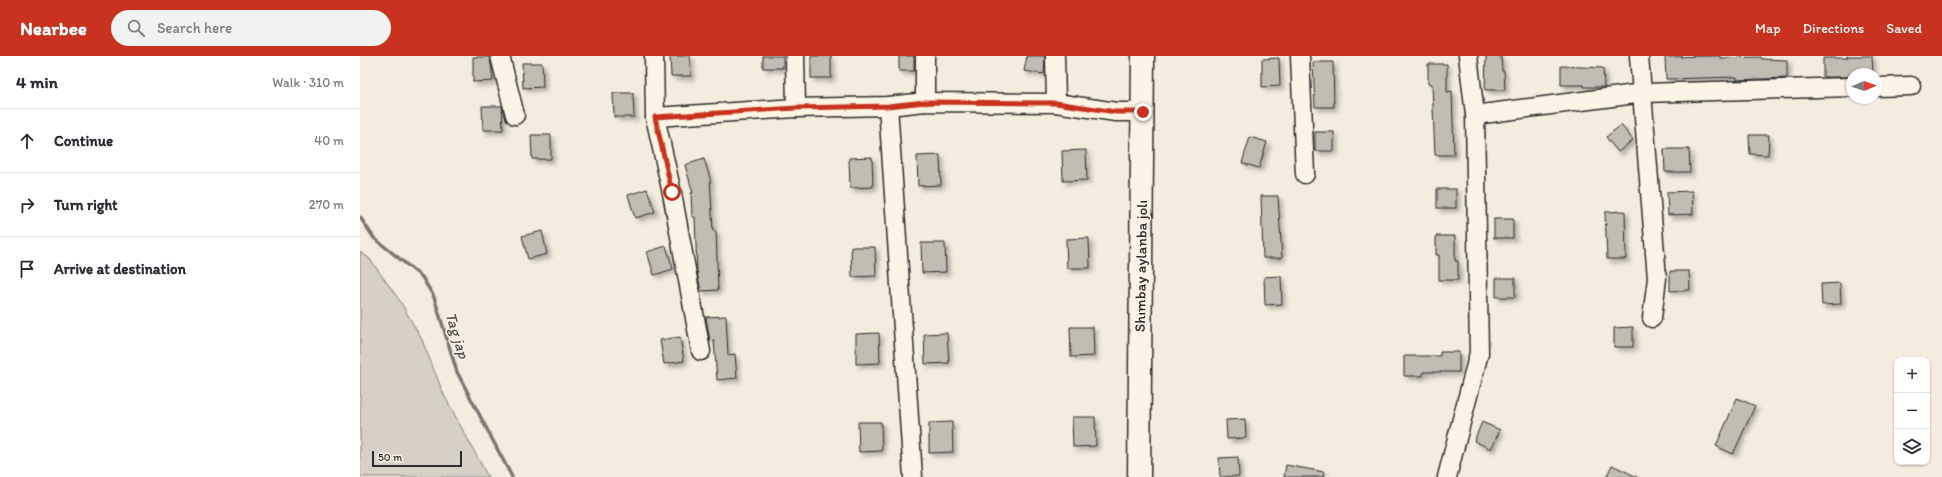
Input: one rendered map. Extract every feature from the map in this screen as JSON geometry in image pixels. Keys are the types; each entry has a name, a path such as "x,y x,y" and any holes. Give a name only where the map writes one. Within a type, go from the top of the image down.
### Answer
{"main road":[{"name":"Shımbay aylanba jolı","path":"1139,477 1143,56"}],"street":[{"path":"500,56 515,115"},
{"path":"654,56 655,117 672,192 701,351"},
{"path":"795,56 796,108"},
{"path":"924,56 925,102"},
{"path":"1055,56 1056,103"},
{"path":"1300,56 1305,174"},
{"path":"1447,477 1478,353 1475,115 1468,56"},
{"path":"1639,56 1657,278 1652,318"},
{"path":"1882,87 1911,86"},
{"path":"1475,115 1643,94 1846,87"},
{"path":"655,117 796,108 888,106 925,102 1056,103 1116,112 1143,112"},
{"path":"888,106 913,477"}],"shaded area":[{"path":"360,252 369,258 400,301 422,340 444,395 488,477 360,477"}],"building":[{"path":"670,56 690,56 691,76 671,76"},
{"path":"763,56 783,56 783,68 763,68"},
{"path":"811,56 831,56 831,78 811,78"},
{"path":"899,56 914,56 914,71 899,71"},
{"path":"1027,56 1045,56 1044,74 1024,71"},
{"path":"1486,56 1501,56 1502,71 1504,71 1505,90 1485,90"},
{"path":"1720,56 1720,58 1761,57 1762,59 1787,60 1787,78 1737,80 1737,77 1666,79 1665,57"},
{"path":"1847,56 1872,56 1873,68 1846,68 1846,77 1823,77 1823,58 1847,58"},
{"path":"473,57 490,57 493,81 473,82"},
{"path":"1279,58 1280,86 1262,87 1262,59"},
{"path":"1313,62 1333,62 1334,107 1315,107"},
{"path":"522,63 542,63 543,87 523,88"},
{"path":"1428,64 1447,64 1447,92 1452,91 1454,155 1435,155 1432,84 1428,84"},
{"path":"1561,66 1603,68 1604,87 1561,85"},
{"path":"613,93 633,93 634,117 614,117"},
{"path":"482,106 502,106 503,130 483,130"},
{"path":"1621,125 1633,140 1618,152 1606,137"},
{"path":"1315,132 1334,132 1334,151 1315,151"},
{"path":"531,135 551,135 551,159 532,159"},
{"path":"1749,135 1769,135 1768,155 1750,154"},
{"path":"1250,137 1267,142 1259,168 1242,163"},
{"path":"1664,149 1689,149 1690,172 1665,172"},
{"path":"1086,150 1087,180 1063,181 1062,151"},
{"path":"940,155 941,185 918,186 917,156"},
{"path":"872,157 873,187 850,188 849,158"},
{"path":"704,159 710,178 713,231 716,231 718,290 701,291 697,272 695,217 692,217 691,193 693,193 685,165"},
{"path":"647,189 655,212 635,218 628,195"},
{"path":"1437,189 1456,189 1456,208 1437,208"},
{"path":"1692,191 1693,214 1668,215 1667,192"},
{"path":"1261,196 1278,196 1282,258 1263,258"},
{"path":"1625,211 1626,259 1607,259 1605,212"},
{"path":"1494,219 1513,219 1513,238 1494,238"},
{"path":"542,231 547,254 528,259 522,236"},
{"path":"1436,236 1455,236 1455,261 1458,261 1458,280 1439,280 1439,255 1436,255"},
{"path":"1089,238 1090,268 1067,268 1066,239"},
{"path":"921,243 945,243 946,272 922,273"},
{"path":"666,246 673,269 654,275 647,252"},
{"path":"851,247 875,247 876,276 852,277"},
{"path":"1670,271 1689,271 1690,290 1670,291"},
{"path":"1281,276 1282,304 1265,305 1264,277"},
{"path":"1496,278 1515,278 1515,297 1496,297"},
{"path":"1840,283 1841,304 1822,305 1821,284"},
{"path":"726,316 728,355 735,354 737,378 717,380 714,340 710,341 706,317"},
{"path":"1070,327 1093,327 1094,356 1071,357"},
{"path":"1633,327 1633,347 1614,347 1614,328"},
{"path":"879,333 880,363 856,364 856,334"},
{"path":"947,333 949,363 925,364 924,334"},
{"path":"680,337 684,361 664,364 660,340"},
{"path":"1440,352 1459,352 1459,372 1423,372 1423,376 1404,376 1404,356 1440,356"},
{"path":"1737,398 1755,406 1733,454 1716,446"},
{"path":"1072,417 1095,417 1096,446 1073,447"},
{"path":"1245,419 1246,438 1227,439 1226,420"},
{"path":"858,422 881,422 882,451 859,452"},
{"path":"952,422 953,452 929,453 929,423"},
{"path":"1482,422 1500,430 1491,449 1474,441"},
{"path":"1238,457 1239,476 1220,477 1219,458"},
{"path":"1286,465 1324,472 1323,477 1284,477"},
{"path":"1612,465 1637,477 1606,477"}],"waterway":[{"name":"Tag jap","path":"360,217 374,238 422,277 434,297 457,372 512,477"}],"route":[{"path":"672,192 655,117 796,108 888,106 925,102 1056,103 1116,112 1143,112"}]}
